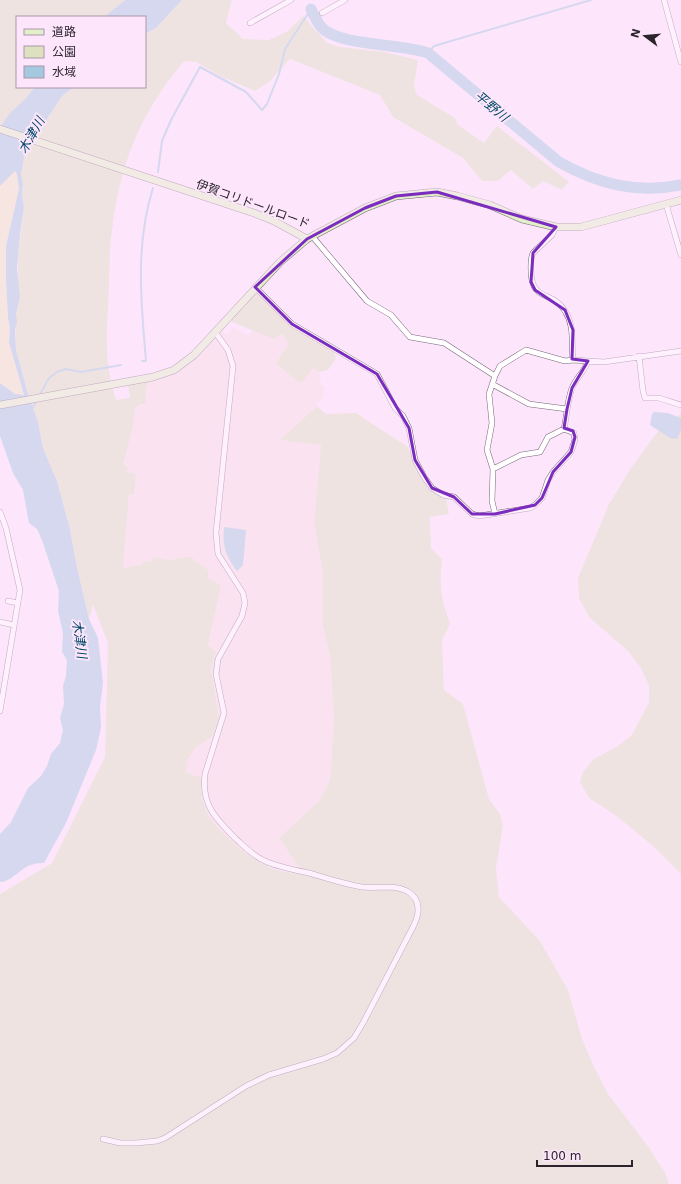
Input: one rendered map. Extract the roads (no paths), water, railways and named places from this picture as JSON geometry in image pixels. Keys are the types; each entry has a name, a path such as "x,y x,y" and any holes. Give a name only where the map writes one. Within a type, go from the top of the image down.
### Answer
{"street":[{"path":"250,23 291,0"},
{"path":"322,13 345,0"},
{"path":"664,0 681,62"},
{"name":"伊賀コリドールロード","path":"0,128 274,221 309,237 365,208 396,196 438,192 490,205 522,219 556,227 581,227 681,200"},
{"path":"666,204 681,255"},
{"path":"556,227 552,235 532,253 532,282 536,290 556,302 564,310 573,330 573,360"},
{"path":"0,405 141,380 166,373 182,365 194,355 255,287 280,262 309,237 367,301 391,315 410,337 444,343 495,376"},
{"path":"255,287 292,324 377,374 395,408 403,416 409,428 415,460 432,488 443,495 454,497 472,514 479,516 487,513 495,514 530,508 542,498 548,480 573,448 575,440 574,433 564,429 548,437 540,452 521,455 492,469"},
{"path":"103,1139 126,1143 157,1141 179,1130 246,1086 269,1075 331,1056 343,1049 354,1038 366,1016 414,925 419,909 417,901 413,896 401,889 392,887 359,887 265,862 252,853 216,820 208,805 204,783 205,774 224,713 216,674 218,658 242,616 245,603 243,593 221,561 216,548 216,533 233,366 228,350 215,332"},
{"path":"495,514 492,501 492,469 487,450 492,423 489,394 500,366 526,350 565,361 618,361 639,356 681,351"},
{"path":"639,356 642,391 645,398 659,398 681,405"},
{"path":"564,429 572,388 586,368 588,361"},
{"path":"492,384 529,404 567,409"},
{"path":"0,512 6,528 19,581 18,603 0,711"},
{"path":"0,526 6,528"},
{"path":"8,601 18,603"},
{"path":"0,622 14,625"}],"water":[{"path":"125,0 182,0 156,28 146,33 146,16 105,16"},
{"name":"木津川","path":"34,88 73,88 62,96 30,145 24,157 21,175 24,207 17,268 20,296 16,314 16,350 28,394 38,422 43,448 57,481 70,529 89,619 98,638 103,683 100,706 101,728 96,750 66,823 44,863 30,865 6,881 0,882 0,834 11,822 28,788 41,776 47,766 51,754 60,743 63,730 60,718 64,704 63,686 66,676 67,660 62,652 63,633 58,611 59,591 42,540 37,529 29,523 23,490 13,473 0,436 0,383 15,394 24,395 9,342 10,328 6,278 6,246 19,189 17,174 15,171 0,186 0,128 9,114"},
{"path":"654,412 668,413 681,418 681,430 677,439 670,438 650,425 652,414"},
{"path":"224,527 246,530 243,565 237,571 230,560 224,545"}],"waterway":[{"path":"428,53 434,46 591,0"},
{"path":"158,172 162,141 171,120 200,67 246,92 262,110 267,104 279,74 285,49 311,9"},
{"name":"平野川","path":"311,9 320,26 331,34 356,41 402,47 428,53 559,162 574,170 618,185 649,188 681,185"},
{"path":"142,361 146,361 141,295 142,252 147,209 153,188"},
{"path":"39,396 49,378 57,372 66,369 81,372 121,365"},
{"path":"32,409 37,400"}]}
